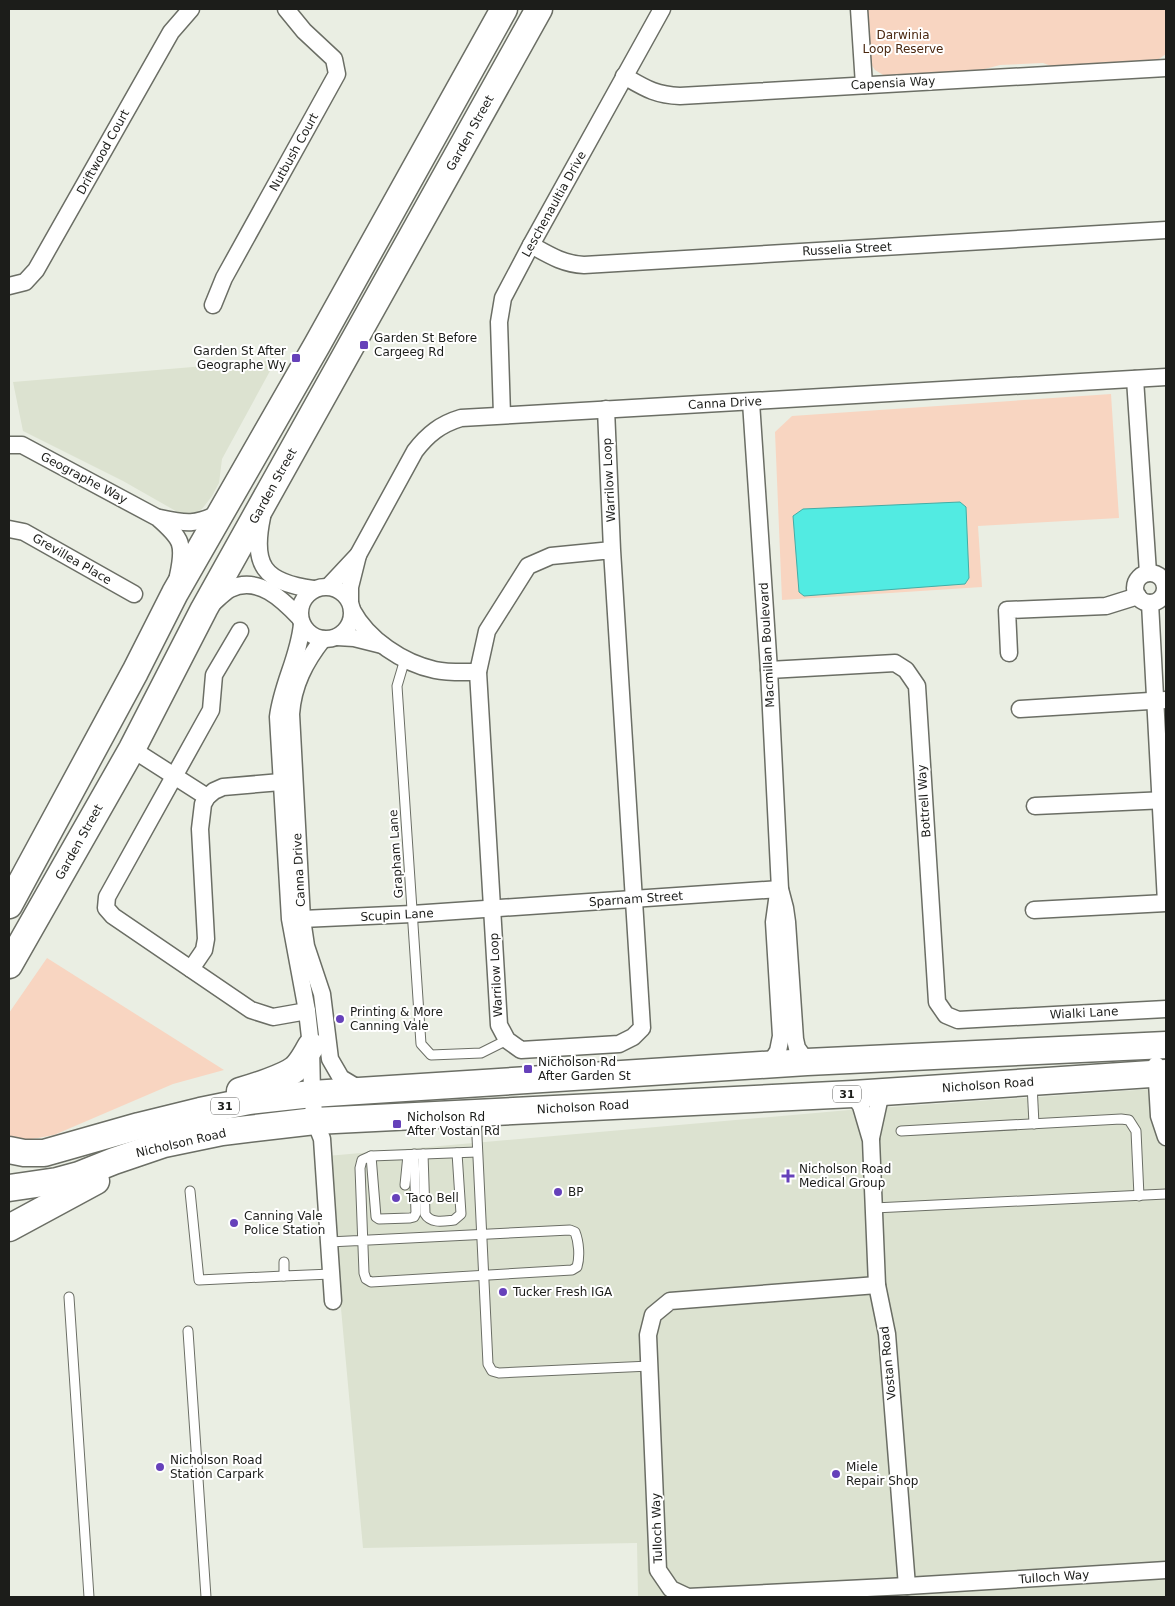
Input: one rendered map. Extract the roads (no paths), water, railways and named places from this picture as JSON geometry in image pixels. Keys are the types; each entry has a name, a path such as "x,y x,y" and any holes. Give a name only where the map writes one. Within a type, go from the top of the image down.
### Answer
{"main road":[{"path":"9,905 135,672 175,592 360,268 504,9"},
{"name":"Garden Street","path":"9,965 132,749 204,610 539,9"},
{"path":"360,268 384,239 420,186 428,182 439,188"},
{"path":"24,876 36,877 46,869 82,807 115,776"},
{"name":"Nicholson Road","path":"9,1188 56,1181 79,1175 146,1137 178,1116 249,1101 361,1090 807,1062 1160,1045"},
{"path":"146,1137 164,1109 246,1089 289,1072 302,1062 311,1046"},
{"name":"Nicholson Road","path":"9,1150 24,1153 44,1153 146,1137 222,1132 315,1121 853,1094 1161,1074"},
{"name":"31","path":"9,1228 89,1185 146,1137"}],"street":[{"name":"Driftwood Court","path":"9,286 25,282 36,270 171,32 190,9"},
{"name":"Nutbush Court","path":"213,305 224,278 338,74 334,59 304,31 286,9"},
{"name":"Leschenaultia Drive","path":"502,415 498,340 501,309 508,287 662,9"},
{"path":"859,9 864,85"},
{"name":"Capensia Way","path":"624,76 654,93 665,95 1166,68"},
{"name":"Russelia Street","path":"531,245 566,263 584,265 1166,230"},
{"name":"Canna Drive","path":"351,606 350,587 358,555 415,451 440,426 461,418 1166,377"},
{"path":"1135,379 1148,573"},
{"name":"Macmillan Boulevard","path":"751,402 769,670 780,889 774,922 781,1036 778,1050 768,1065"},
{"name":"Warrilow Loop","path":"606,410 612,550 642,1028 633,1037 619,1044 521,1050 507,1040 499,1025 478,672 487,631 528,566 551,556 612,550"},
{"name":"Geographe Way","path":"9,445 22,445 158,518 171,529 183,550 175,592"},
{"path":"262,505 257,546 262,564 268,571 286,583 297,587 337,589 344,594 360,624 382,645 405,658 436,670 478,672"},
{"name":"Geographe Way","path":"158,518 197,523 221,513"},
{"name":"Grevillea Place","path":"9,529 24,532 134,594"},
{"name":"Canna Drive","path":"321,588 358,555"},
{"path":"1009,653 1007,610 1106,606 1144,600 1159,600 1164,594 1163,580 1156,574 1148,573 1138,580 1135,588 1144,600 1161,701 1166,902 1034,910"},
{"path":"204,610 232,588 251,585 269,591 278,597 301,621 307,631 314,636 354,638 382,645"},
{"path":"301,621 299,610 302,601 307,594 321,588"},
{"path":"330,638 344,632 349,626 351,606"},
{"name":"Canna Drive","path":"301,621 298,651 280,700 278,717 290,920 307,1011 315,1121 322,1139 333,1301"},
{"path":"240,631 214,676 211,710 107,897 106,908 112,916 251,1010 273,1017 307,1011"},
{"name":"Canna Drive","path":"330,638 305,664 292,701 291,714 302,919 306,946 322,994 330,1059 341,1078 361,1090"},
{"name":"Bottrell Way","path":"769,670 895,663 906,670 917,686 937,1002 946,1015 958,1020 1002,1018"},
{"path":"1020,709 1161,701"},
{"path":"132,749 207,797"},
{"path":"191,969 204,950 206,939 200,829 203,804 214,791 224,787 282,782"},
{"path":"1035,806 1163,801"},
{"name":"Macmillan Boulevard","path":"780,889 786,908 795,1039 797,1048 807,1062"},
{"name":"Sparnam Street","path":"492,909 780,889"},
{"name":"Scupin Lane","path":"302,919 492,909"},
{"name":"Wialki Lane","path":"1002,1018 1166,1009"},
{"path":"1160,1045 1159,1116 1166,1137"},
{"name":"Vostan Road","path":"871,1140 881,1092"},
{"name":"Vostan Road","path":"853,1094 861,1106 871,1140 876,1285 887,1334 907,1586"},
{"name":"Tulloch Way","path":"876,1285 670,1301 653,1315 648,1335 658,1570 667,1593 688,1597 1166,1570"}],"lane":[{"name":"Grapham Lane","path":"405,658 397,686 421,1044 431,1055 481,1053 507,1040"},
{"path":"1032,1082 1034,1124"},
{"path":"475,1112 488,1364 492,1371 499,1373 650,1366"},
{"path":"901,1130 1129,1120 1136,1131 1139,1196"},
{"path":"329,1242 363,1240 482,1234 570,1230 575,1232 577,1237 579,1260 577,1267 572,1270 371,1282 366,1279 364,1273 363,1240 360,1168 362,1160 371,1156 478,1152"},
{"path":"415,1154 426,1214 428,1219 434,1221 454,1220 461,1214 457,1153"},
{"path":"371,1156 376,1218 402,1218 414,1217 416,1212 415,1154"},
{"path":"405,1185 415,1154"},
{"path":"190,1192 198,1280 332,1274"},
{"path":"874,1208 1166,1194"},
{"path":"284,1262 284,1276"},
{"path":"69,1297 89,1597"},
{"path":"188,1331 206,1597"}],"water":[{"path":"960,502 966,507 969,578 965,584 804,596 799,592 793,516 803,509"}],"place":[{"name":"Garden St Before Cargeeg Rd","path":"364,345"},
{"name":"Garden St After Geographe Wy","path":"296,358"},
{"name":"Printing & More Canning Vale","path":"340,1019"},
{"name":"Nicholson Rd After Garden St","path":"528,1069"},
{"name":"Nicholson Rd After Vostan Rd","path":"397,1124"},
{"name":"Nicholson Road Medical Group","path":"788,1176"},
{"name":"BP","path":"558,1192"},
{"name":"Taco Bell","path":"396,1198"},
{"name":"Canning Vale Police Station","path":"234,1223"},
{"name":"Tucker Fresh IGA","path":"503,1292"},
{"name":"Nicholson Road Station Carpark","path":"160,1467"},
{"name":"Miele Repair Shop","path":"836,1474"}],"park label":[{"name":"Darwinia Loop Reserve","path":"903,42"}]}
